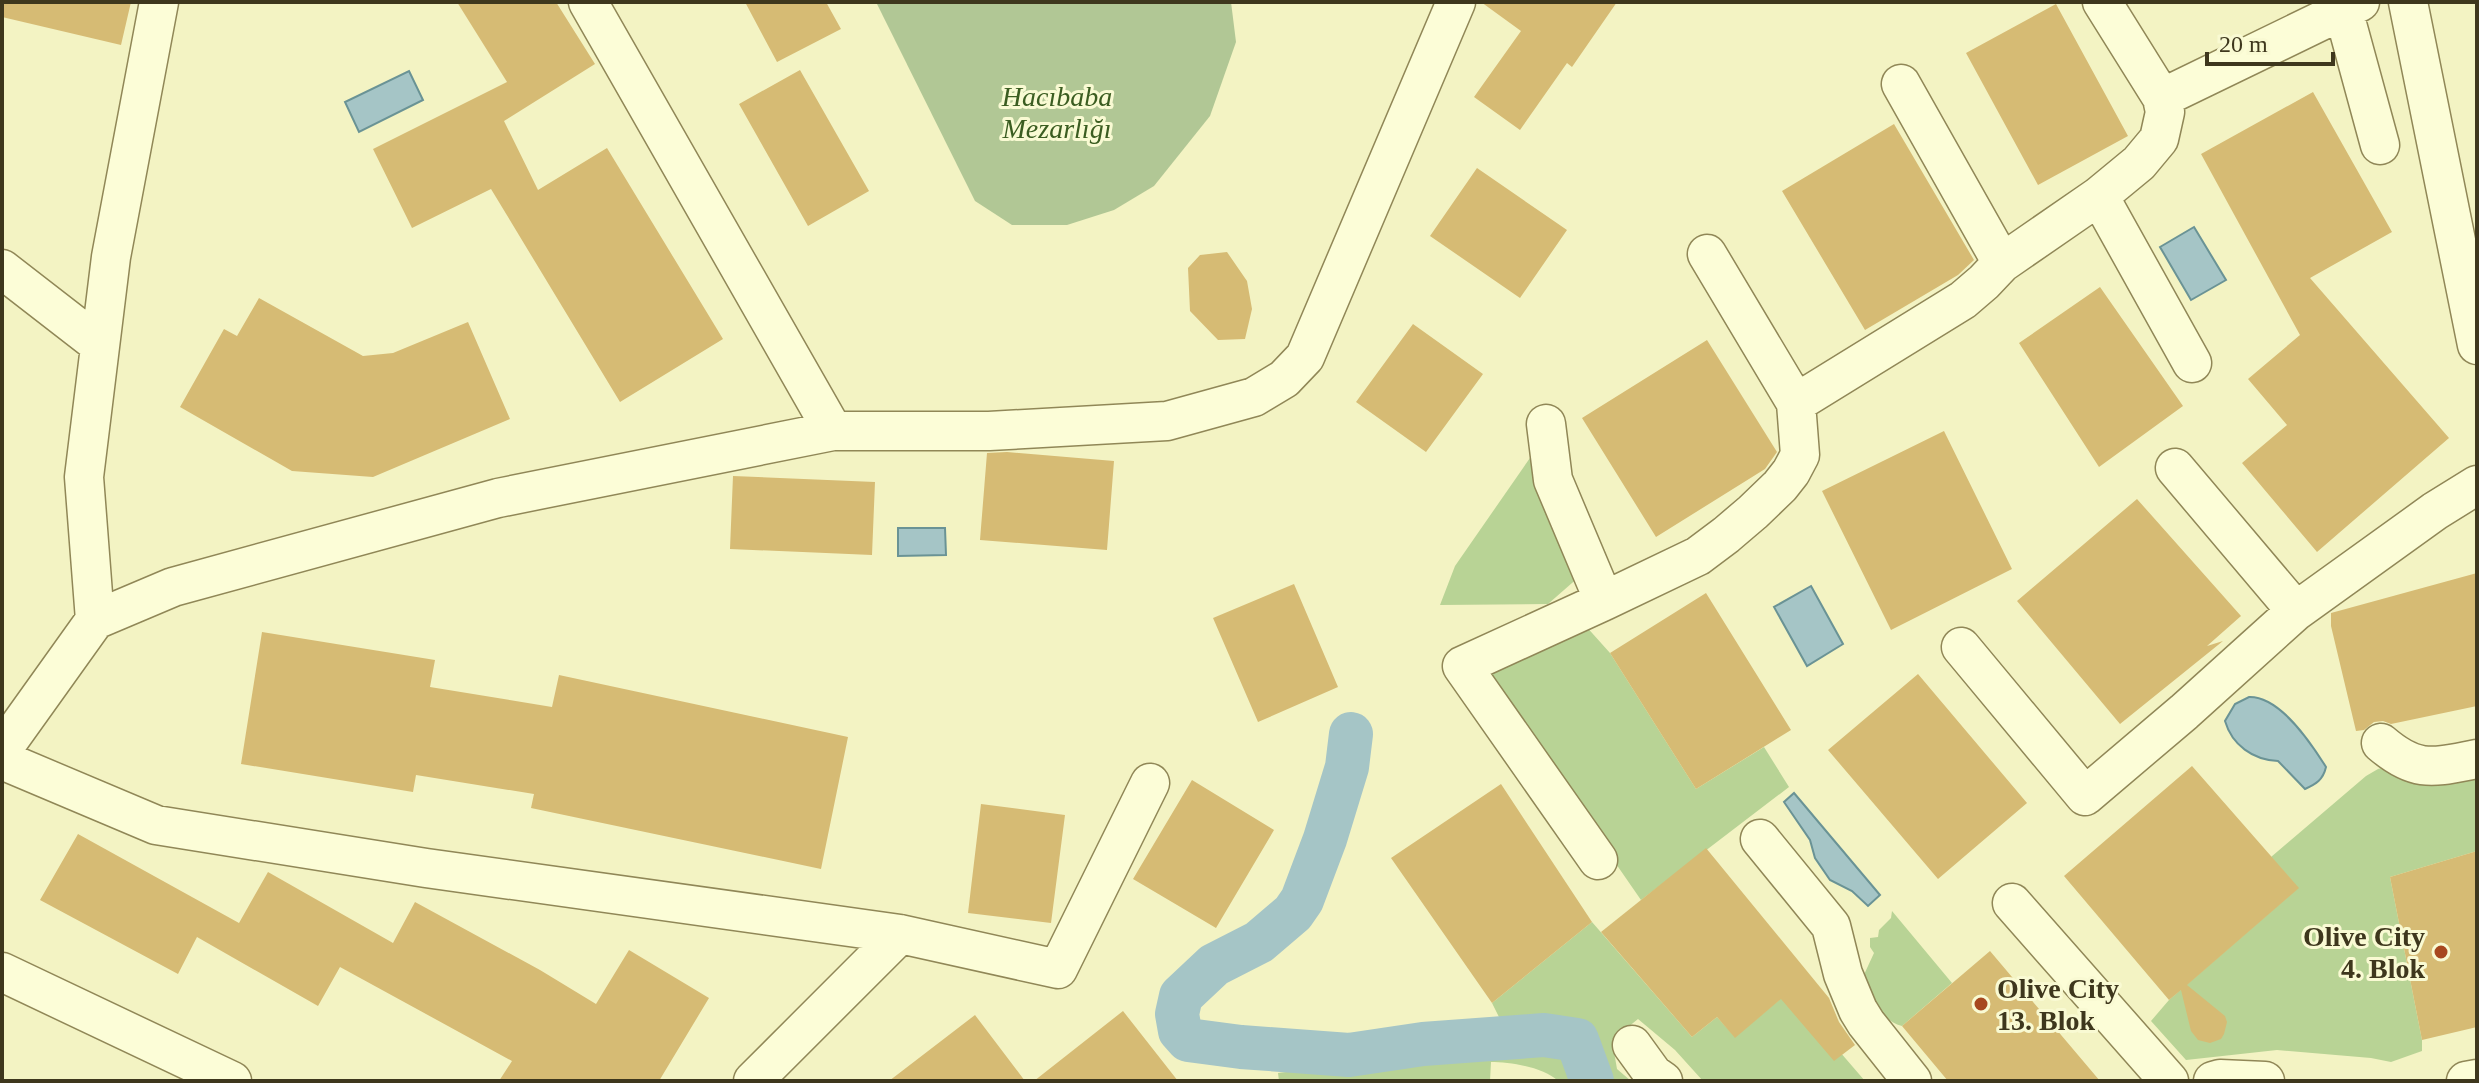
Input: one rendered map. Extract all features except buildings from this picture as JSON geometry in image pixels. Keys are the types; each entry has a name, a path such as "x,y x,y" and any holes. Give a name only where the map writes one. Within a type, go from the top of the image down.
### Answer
{"street":[{"path":"95,620 84,477 111,257 159,2"},
{"path":"588,2 833,431"},
{"path":"2,750 95,620 173,587 498,498 833,431 989,431 1167,421 1254,397 1284,379 1305,357 1456,2"},
{"path":"1796,403 1963,300 2002,263 2099,196 2139,163 2159,139 2165,112 2162,98 2102,2"},
{"path":"2408,2 2477,345"},
{"path":"2162,98 2348,4 2380,145"},
{"path":"1901,84 2002,263"},
{"path":"2099,196 2192,363"},
{"path":"1598,860 1462,666 1698,556 1780,486 1800,455 1796,403 1707,254"},
{"path":"2,269 100,345"},
{"path":"1546,424 1553,480 1604,601"},
{"path":"2175,468 2296,611"},
{"path":"1961,647 2085,796 2296,611 2435,511 2477,485"},
{"path":"2381,743 2403,760 2419,766 2477,759"},
{"path":"2,760 156,825 426,868 900,934 1058,969 1150,783"},
{"path":"1760,839 1831,926 1843,974 1858,1010 1912,1081"},
{"path":"2012,903 2169,1081"},
{"path":"753,1081 900,934"},
{"path":"2,972 232,1081"},
{"path":"1632,1045 1653,1074 1663,1081"},
{"path":"2466,1081 2477,1079"},
{"path":"2213,1081 2265,1081"}],"green space":[{"name":"Hacıbaba Mezarlığı","path":"876,2 1231,2 1236,42 1210,116 1154,186 1114,210 1067,225 1012,225 975,201"},
{"path":"1539,445 1580,576 1548,604 1440,605 1455,566"},
{"path":"1584,624 1610,653 1696,789 1764,747 1789,787 1641,900 1484,673"},
{"path":"2392,765 2477,772 2477,851 2390,877 2422,1051 2391,1062 2277,1050 2186,1060 2151,1021 2169,1000 2298,888 2271,857 2366,776"},
{"path":"1892,911 1952,983 1902,1026 1883,1014 1862,979 1874,953 1870,938 1878,937 1879,930 1891,918"},
{"path":"1592,922 1692,1037 1717,1017 1735,1037 1804,979 1815,1023 1865,1081 1703,1081 1675,1050 1638,1019 1612,1040 1617,1069 1631,1081 1601,1081 1582,1035 1503,1025 1492,1003"},
{"path":"1553,1042 1575,1049 1585,1081 1558,1081 1536,1069 1491,1062 1490,1081 1279,1081 1278,1073 1478,1048"}],"water":[{"path":"409,71 423,100 359,132 345,102"},
{"path":"2194,227 2226,280 2191,300 2160,247"},
{"path":"898,528 945,528 946,555 898,556"},
{"path":"1811,586 1843,644 1807,666 1774,607"},
{"path":"2249,697 2272,704 2303,734 2326,767 2316,783 2305,789 2278,761 2260,758 2238,744 2225,721 2235,704"},
{"path":"1794,793 1880,895 1868,906 1852,891 1830,880 1815,858 1810,840 1784,802"}],"waterway":[{"path":"1351,734 1347,767 1302,900 1293,913 1259,942 1214,965 1181,996 1177,1014 1180,1031 1188,1040 1349,1055 1423,1044 1544,1035 1577,1040 1592,1081"}],"place":[{"name":"Olive City 4. Blok","path":"2441,952"},
{"name":"Olive City 13. Blok","path":"1981,1004"}]}
